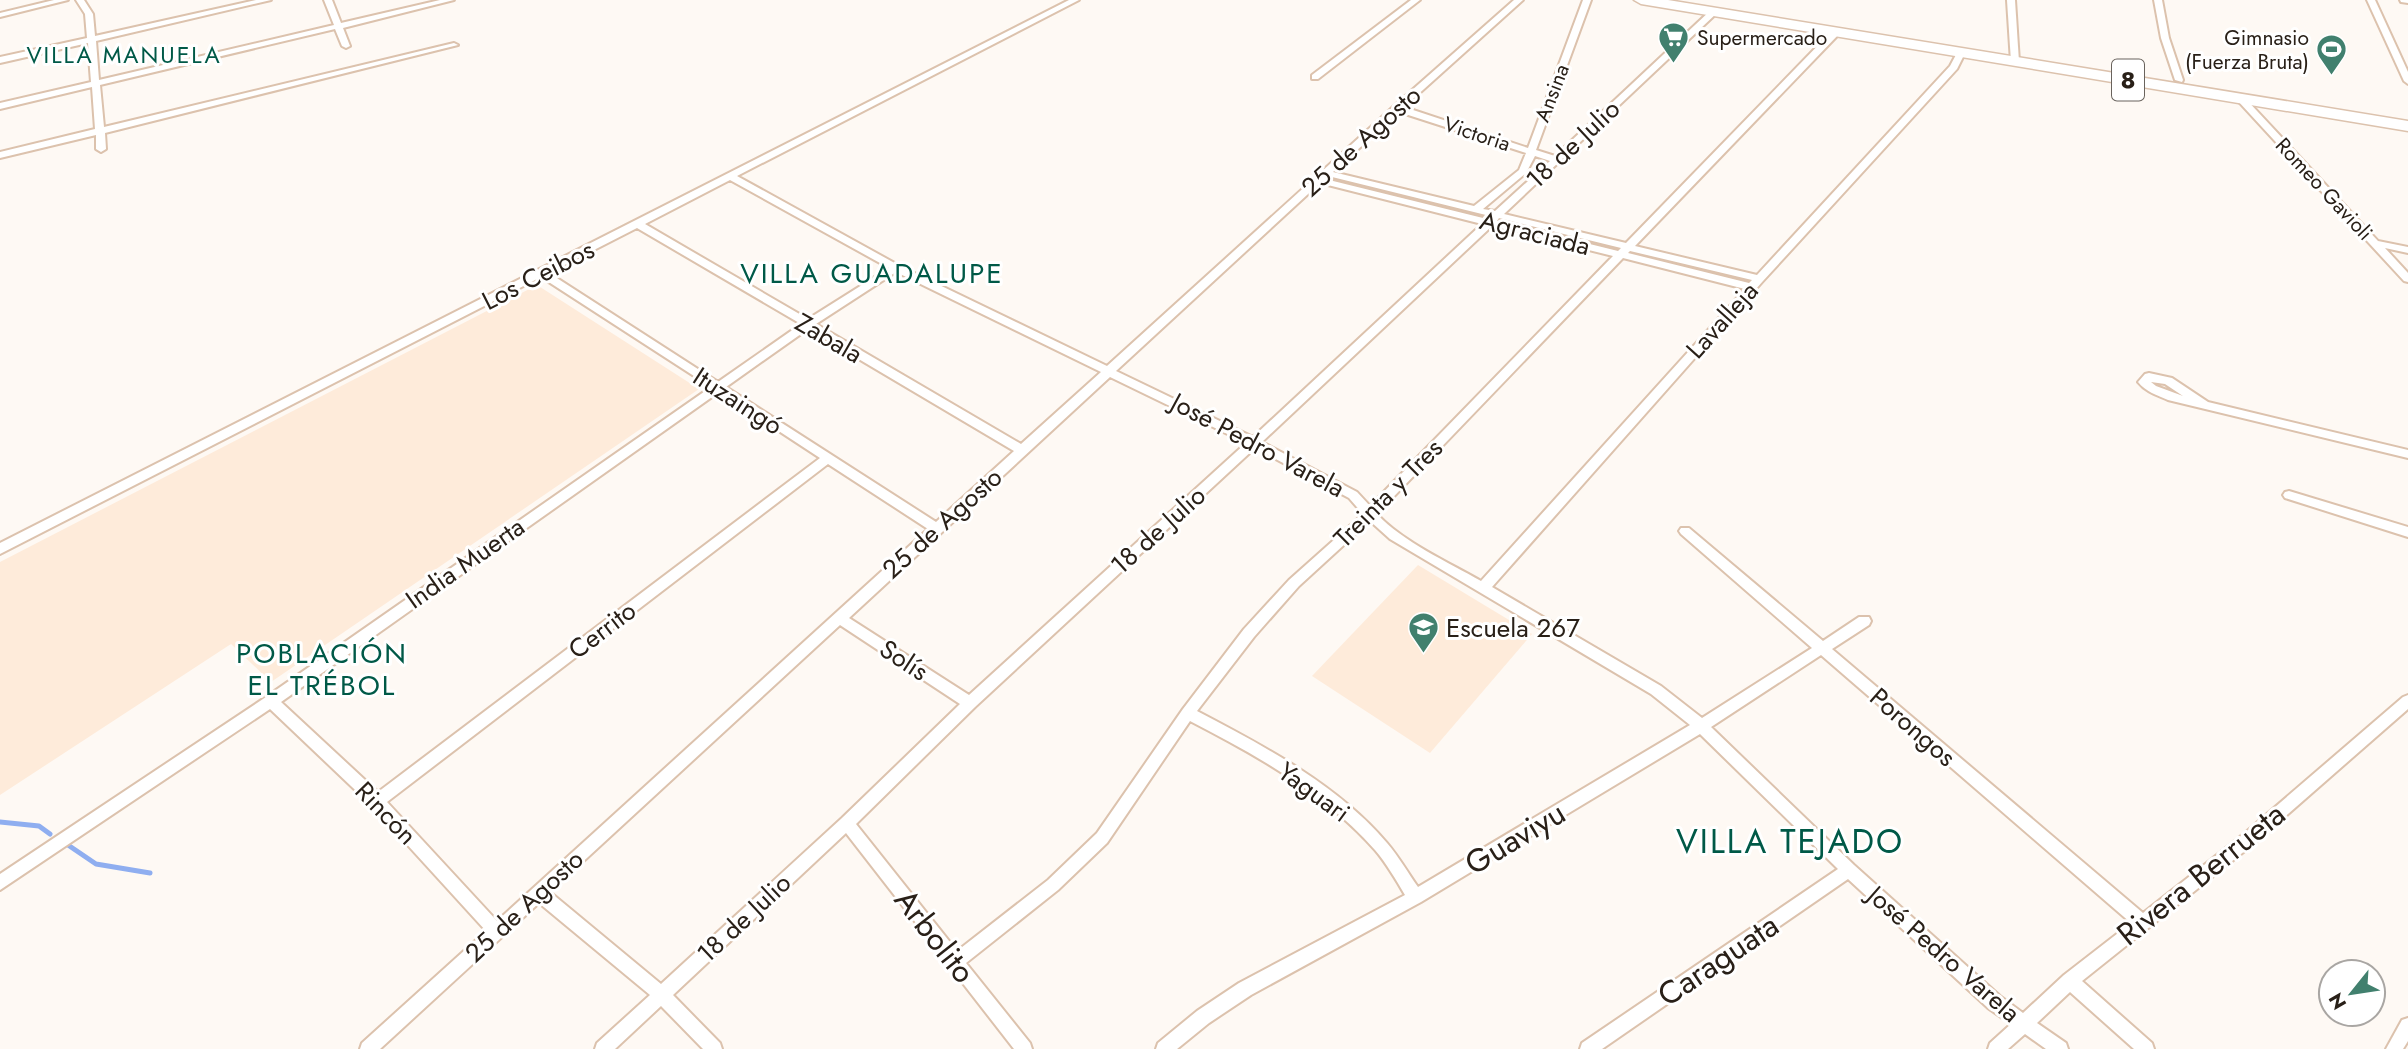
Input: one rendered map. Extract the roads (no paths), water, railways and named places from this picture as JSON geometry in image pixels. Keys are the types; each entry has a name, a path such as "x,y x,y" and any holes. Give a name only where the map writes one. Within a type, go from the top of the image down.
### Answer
{"highway":[{"name":"8","path":"1641,0 1961,52 2179,80 2408,118"},
{"name":"8","path":"1690,0 2241,99 2408,126"}],"street":[{"path":"0,15 64,0"},
{"path":"80,0 89,14 101,149"},
{"path":"0,60 267,0"},
{"path":"328,0 346,46"},
{"path":"0,106 450,0"},
{"name":"Los Ceibos","path":"0,549 1075,0"},
{"path":"1315,77 1416,0"},
{"name":"25 de Agosto","path":"368,1049 936,528 1110,373 1322,176 1519,0"},
{"name":"Ansina","path":"1478,208 1523,171 1587,0"},
{"path":"2011,0 2015,58"},
{"path":"2158,0 2165,38 2179,80"},
{"path":"2371,0 2408,81"},
{"name":"18 de Julio","path":"603,1049 847,822 970,703 1255,442 1714,12"},
{"name":"Treinta y Tres","path":"956,962 1053,885 1102,838 1188,713 1249,633 1294,583 1371,513 1836,32"},
{"path":"0,155 454,46"},
{"name":"Lavalleja","path":"1484,587 1755,283 1954,67 1961,52"},
{"name":"Romeo Gavioli","path":"2241,99 2408,279"},
{"name":"Victoria","path":"1397,108 1558,160"},
{"name":"Agraciada","path":"1322,176 1478,208 1630,246 1755,283"},
{"name":"Agraciada","path":"1322,176 1489,222 1755,283"},
{"name":"José Pedro Varela","path":"731,177 896,268 1255,442 1353,495 1381,526 1394,536 1656,690 1701,726 1849,870 1994,1002 2060,1049"},
{"name":"Zabala","path":"638,224 1022,450"},
{"path":"2374,243 2408,250"},
{"name":"India Muerta","path":"0,883 271,701 716,387 896,268"},
{"name":"Ituzaingó","path":"542,273 936,528"},
{"path":"2204,404 2408,454"},
{"name":"Cerrito","path":"377,801 827,459"},
{"path":"2288,495 2408,533"},
{"name":"Porongos","path":"1685,531 2142,922"},
{"name":"Solís","path":"839,618 970,703"},
{"name":"Guaviyu","path":"1164,1049 1203,1017 1245,989 1416,897 1701,726 1864,621"},
{"name":"Rincón","path":"271,701 377,801 496,930"},
{"name":"Rivera Berrueta","path":"1996,1049 2070,981 2250,837 2408,701"},
{"name":"Yaguari","path":"1188,713 1240,740 1322,795 1377,842 1416,897"},
{"name":"Arbolito","path":"847,822 1024,1049"},
{"name":"Caraguata","path":"1588,1049 1849,870"},
{"path":"538,892 661,995 714,1049"},
{"path":"2070,981 2146,1049"},
{"path":"2394,1049 2408,1026"}],"waterway":[{"path":"0,822 39,826 50,834"},
{"path":"68,845 96,864 150,873"}],"place":[{"name":"Supermercado","path":"1674,65"},
{"name":"Gimnasio (Fuerza Bruta)","path":"2332,77"},
{"name":"Escuela 267","path":"1423,655"}],"district":[{"name":"VILLA MANUELA","path":"124,55"},
{"name":"VILLA GUADALUPE","path":"872,273"},
{"name":"POBLACIÓN EL TRÉBOL","path":"322,669"},
{"name":"VILLA TEJADO","path":"1790,841"}]}
